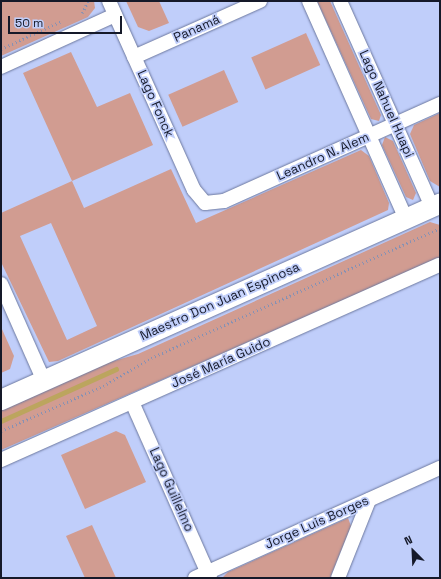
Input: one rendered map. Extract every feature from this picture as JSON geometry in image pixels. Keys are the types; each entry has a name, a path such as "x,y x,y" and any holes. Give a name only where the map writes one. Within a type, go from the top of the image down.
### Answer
{"main road":[{"name":"Maestro Don Juan Espinosa","path":"1,400 436,205"}],"street":[{"name":"Lago Fonck","path":"109,1 194,190 205,203"},
{"name":"Panamá","path":"134,57 260,1"},
{"path":"308,1 406,219"},
{"name":"Lago Nahuel Huapi","path":"340,1 395,125 436,205"},
{"path":"1,67 115,15"},
{"name":"Leandro N. Alem","path":"205,203 224,201 440,104"},
{"name":"José María Guido","path":"1,460 440,265"},
{"path":"1,284 44,381"},
{"name":"Lago Guillelmo","path":"132,402 204,576"},
{"name":"Jorge Luis Borges","path":"204,576 440,468"},
{"path":"338,578 369,500"}],"path":[{"path":"76,15 83,12 88,1"},
{"path":"1,49 69,18"},
{"path":"1,431 103,386 151,358 440,228"}],"shaded area":[{"path":"1,1 94,1 95,8 88,17 1,56"},
{"path":"126,1 159,1 169,23 149,31 138,27"},
{"path":"317,1 330,1 381,115 379,121 371,119"},
{"path":"306,33 320,65 265,89 251,57"},
{"path":"71,52 97,107 130,93 153,145 72,181 23,73"},
{"path":"224,70 238,102 183,127 168,95"},
{"path":"440,113 440,187 430,181 410,134 414,125"},
{"path":"385,137 393,141 416,193 413,200 406,197 382,145"},
{"path":"361,150 369,156 389,203 388,210 58,361 49,362 1,262 1,213 72,181 84,208 171,169 196,223","holes":["51,223 97,326 67,340 20,236"]},
{"path":"430,222 440,225 440,258 1,450 1,408 100,365 138,354"},
{"path":"1,327 14,356 10,369 1,373"},
{"path":"116,431 125,435 146,482 85,509 61,455"},
{"path":"348,518 351,526 330,578 222,578 228,572"},
{"path":"92,525 116,578 85,578 66,536"}],"waterway":[{"path":"1,421 116,369"}]}
